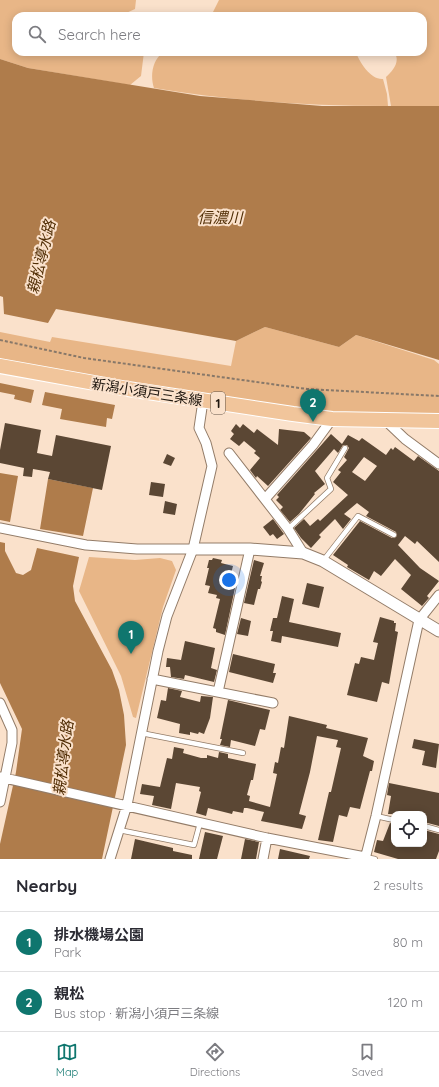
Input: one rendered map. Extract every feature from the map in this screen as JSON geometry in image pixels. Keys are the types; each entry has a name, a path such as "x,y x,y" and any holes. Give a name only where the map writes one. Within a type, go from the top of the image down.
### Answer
{"main road":[{"name":"新潟小須戸三条線","path":"0,366 203,401 332,419 439,421"}],"street":[{"path":"110,859 119,830 123,804 168,616 193,549 212,466 206,443 199,428 203,401"},
{"path":"266,499 313,445 332,419"},
{"path":"385,420 405,439 439,464"},
{"path":"229,453 266,499 303,553"},
{"path":"0,528 86,545 137,550 250,549 303,553 323,561 439,631"},
{"path":"218,692 250,549"},
{"path":"6,778 267,838 365,858 376,816 419,620 439,595"},
{"path":"152,679 273,703"},
{"path":"0,703 12,730 12,743 0,802"},
{"path":"263,859 267,838"}],"lane":[{"path":"288,529 331,489 327,478 345,448"},
{"path":"323,561 358,516 394,536"},
{"path":"141,733 243,753"},
{"path":"376,816 391,819"},
{"path":"119,830 194,845 200,823"},
{"path":"427,827 439,830"},
{"path":"365,858 375,859"}],"path":[{"path":"0,340 84,358 307,389 439,396"}],"shaded area":[{"path":"0,0 136,0 135,9 128,12 12,12 12,56 144,56 141,76 130,85 28,68 0,59"},
{"path":"219,0 439,0 439,106 391,106 386,77 395,66 396,56 427,56 427,12 213,12"},
{"path":"159,56 358,56 370,74 379,79 383,79 387,94 388,106 271,102 183,93 154,88 152,74 156,60"},
{"path":"265,327 339,347 356,335 434,360 439,364 439,416 402,416 287,409 0,360 0,332 50,342 52,337 231,366 236,341"},
{"path":"89,557 135,560 160,558 172,561 176,570 163,607 136,718 133,717 121,676 79,591"}],"water":[{"name":"信濃川","path":"0,59 28,68 200,96 322,106 439,106 439,360 356,335 339,347 265,327 236,341 56,309 48,323 4,314 3,297 0,296"},
{"path":"0,383 34,390 31,403 14,399 15,395 0,392"},
{"path":"45,392 115,405 112,419 107,418 106,427 60,419 62,409 42,405"},
{"path":"0,473 18,476 10,522 0,520"},
{"path":"48,479 93,488 83,536 40,529"},
{"name":"親松導水路","path":"0,542 5,543 5,551 16,573 23,575 31,570 37,548 79,557 73,586 75,601 112,670 119,690 124,715 126,745 102,859 0,859 0,844 16,772 22,729 0,683"}],"building":[{"path":"5,423 41,430 37,453 52,456 56,435 111,446 102,490 48,479 50,472 33,469 32,477 23,476 24,468 0,463 0,450"},
{"path":"236,424 240,428 243,424 254,433 257,429 278,445 279,429 304,432 311,438 268,486 257,476 256,478 250,470 260,458 254,453 256,451 244,441 239,446 230,439 234,434 231,431"},
{"path":"331,434 342,444 348,435 359,441 362,438 386,455 391,448 393,450 395,447 414,461 418,456 439,471 439,562 417,541 415,544 405,536 398,545 420,568 439,581 427,596 429,598 422,606 401,589 411,575 395,559 381,576 374,571 369,580 347,567 348,565 333,555 360,521 392,538 397,536 396,532 366,516 369,512 357,503 344,514 351,519 343,529 335,519 319,535 321,537 311,548 294,528 304,519 310,526 318,519 320,521 348,495 333,482 341,472 338,470 347,460 344,457 349,448 347,445 343,445 338,453 334,449 315,471 325,484 314,493 315,494 299,514 290,522 280,510 283,507 276,500 279,497 277,495","holes":["364,457 377,466 365,481 352,472"]},
{"path":"167,454 175,458 171,466 163,463"},
{"path":"151,482 165,484 163,497 149,495"},
{"path":"165,501 177,504 175,515 163,513"},
{"path":"273,519 284,534 277,539 273,534 270,536 263,527"},
{"path":"213,558 222,560 221,563 233,566 228,586 235,588 225,635 216,632 216,629 213,628 220,599 216,598 217,595 208,593 210,586 205,585 209,568 207,568 209,560 212,560"},
{"path":"254,560 264,563 260,576 262,576 262,582 260,589 258,589 254,605 244,603"},
{"path":"307,583 324,587 319,608 302,604"},
{"path":"282,596 294,599 289,622 341,633 338,647 282,636 281,643 271,641 273,631 270,631 273,618 277,618"},
{"path":"380,617 394,621 394,623 396,623 395,631 398,632 389,684 382,682 377,702 347,695 355,663 359,664 361,657 374,660 378,643 373,642"},
{"path":"241,618 251,621 248,636 237,634"},
{"path":"185,641 215,648 211,668 217,670 214,682 185,675 184,679 171,677 170,667 166,667 167,658 181,660"},
{"path":"233,654 275,664 273,673 276,673 273,683 229,672"},
{"path":"168,688 182,691 180,697 200,702 201,696 213,697 210,718 204,734 199,732 198,734 190,732 190,735 179,733 180,724 157,718 161,700 166,701"},
{"path":"228,700 270,710 265,730 260,729 255,746 231,740 230,747 220,745"},
{"path":"289,716 327,725 326,728 368,738 363,756 374,761 360,809 350,807 347,817 339,815 333,842 318,840 341,748 336,747 338,740 317,736 310,772 299,814 306,816 302,829 261,821 264,812 247,808 244,808 243,813 233,811 232,814 208,808 206,816 196,813 201,792 199,791 200,787 176,783 171,809 152,805 154,796 140,794 142,784 160,787 167,758 172,759 174,747 184,749 183,753 201,758 207,758 207,755 218,758 219,752 228,754 228,758 256,764 253,780 251,780 247,795 250,796 249,801 270,807 277,774 273,773 275,762 278,763 281,747 284,748"},
{"path":"414,739 439,744 436,768 422,765 425,751 412,748"},
{"path":"389,783 439,793 439,826 427,823 427,811 391,811 391,814 388,814 391,796 387,795"},
{"path":"390,823 391,847 427,847 427,831 439,834 439,851 436,859 398,859 374,852 377,840 383,841"},
{"path":"205,832 223,836 217,859 199,859"},
{"path":"135,839 173,848 173,851 192,855 192,859 131,859"},
{"path":"245,839 259,842 256,859 241,859"},
{"path":"280,849 310,856 309,859 278,859"}],"place":[{"name":"親松","path":"313,422"},
{"name":"排水機場公園","path":"131,654"}]}
